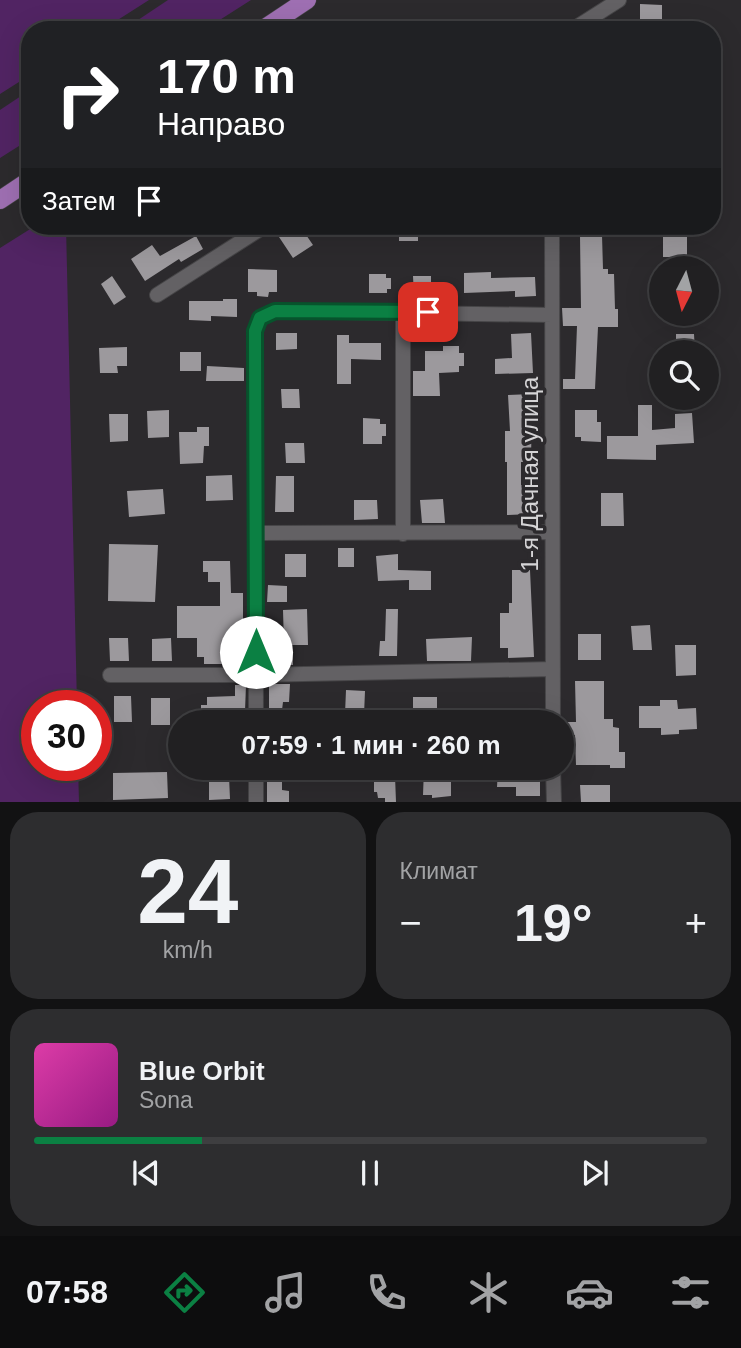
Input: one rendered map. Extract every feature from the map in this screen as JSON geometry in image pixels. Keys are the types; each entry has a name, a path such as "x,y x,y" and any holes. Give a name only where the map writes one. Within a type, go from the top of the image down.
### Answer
{"main road":[{"path":"276,21 307,0"},
{"path":"0,200 21,186"}],"street":[{"path":"586,21 618,0"},
{"path":"157,295 251,235"},
{"name":"1-я Дачная улица","path":"552,235 553,710"},
{"path":"256,710 255,331 260,318 275,311 552,315"},
{"path":"403,312 403,534"},
{"path":"256,533 552,532"},
{"path":"110,675 553,669"},
{"path":"256,780 256,802"},
{"path":"553,780 554,802"}],"shaded area":[{"path":"0,0 149,0 116,21 21,21 21,81 0,94"},
{"path":"168,0 251,0 218,21 136,21"},
{"path":"21,96 21,145 0,158 0,110"},
{"path":"21,235 66,235 77,690 21,690 21,781 78,781 79,802 0,802 0,248"}],"building":[{"path":"640,4 662,5 662,21 640,21"},
{"path":"278,235 306,235 313,245 293,258"},
{"path":"399,235 418,235 418,241 399,241"},
{"path":"602,235 603,269 608,269 608,274 614,274 618,327 598,327 595,389 563,389 563,379 575,379 577,326 563,326 562,308 581,308 580,236"},
{"path":"663,235 687,235 687,256 663,256"},
{"path":"196,236 203,249 181,262 179,259 145,281 131,259 152,245 160,256"},
{"path":"248,269 277,270 277,292 269,292 268,297 257,296 257,292 248,292"},
{"path":"491,272 491,278 535,277 536,296 515,297 515,291 464,293 464,273"},
{"path":"369,274 386,274 386,278 391,278 391,289 387,289 387,293 369,293"},
{"path":"112,276 126,297 114,305 101,284"},
{"path":"413,276 431,276 431,297 414,297"},
{"path":"237,299 237,317 211,316 211,321 189,320 189,301"},
{"path":"276,333 297,333 297,349 276,350"},
{"path":"531,333 533,373 495,374 495,359 512,358 511,334"},
{"path":"676,334 694,334 694,340 676,340"},
{"path":"337,335 349,335 349,343 381,343 381,360 351,359 351,384 337,384"},
{"path":"443,346 459,346 459,353 464,353 464,366 459,366 459,372 439,373 440,396 413,396 413,371 425,371 425,351 443,351"},
{"path":"127,347 127,366 117,366 118,373 100,373 99,348"},
{"path":"180,352 201,352 201,371 180,371"},
{"path":"207,366 244,368 244,381 206,381"},
{"path":"281,389 299,389 300,408 282,408"},
{"path":"532,394 531,462 521,462 521,485 531,485 532,514 507,515 505,431 510,431 508,395"},
{"path":"638,405 649,405 649,410 652,410 652,430 675,428 675,414 692,413 694,443 656,445 656,460 607,459 607,436 638,436"},
{"path":"169,410 169,437 148,438 147,411"},
{"path":"575,410 597,410 597,422 601,422 601,442 581,441 581,437 575,437"},
{"path":"109,414 128,414 128,441 110,442"},
{"path":"363,418 380,419 380,424 386,424 386,436 382,436 382,444 363,444"},
{"path":"197,427 209,427 209,446 204,446 203,463 180,464 179,432 197,432"},
{"path":"285,443 304,443 305,463 286,463"},
{"path":"232,475 233,500 206,501 206,476"},
{"path":"276,476 294,476 294,512 275,512"},
{"path":"163,489 165,514 129,517 127,491"},
{"path":"601,493 623,493 624,526 601,526"},
{"path":"443,499 445,523 422,523 420,500"},
{"path":"354,500 377,500 378,519 354,520"},
{"path":"109,544 158,545 155,602 108,601"},
{"path":"338,548 354,548 354,567 338,567"},
{"path":"285,554 306,554 306,577 285,577"},
{"path":"398,554 398,570 431,571 431,590 409,590 409,580 378,581 376,556"},
{"path":"203,561 230,561 231,593 243,593 243,626 236,626 236,664 204,664 204,657 197,657 197,638 177,638 177,606 220,606 220,582 208,582 208,572 203,572"},
{"path":"512,570 530,570 534,657 508,658 508,648 500,648 500,613 509,613 509,603 512,603"},
{"path":"268,585 287,586 287,602 267,602"},
{"path":"307,609 308,645 284,645 283,610"},
{"path":"386,609 398,609 397,656 379,656 380,641 385,641"},
{"path":"650,625 652,650 633,650 631,626"},
{"path":"578,634 601,634 601,660 578,660"},
{"path":"472,637 471,661 427,661 426,639"},
{"path":"109,638 128,638 129,661 110,661"},
{"path":"171,638 172,661 152,661 152,639"},
{"path":"675,645 696,645 696,675 676,676"},
{"path":"293,651 293,665 267,665 267,652"},
{"path":"575,681 604,681 604,719 613,719 613,727 619,728 619,752 625,752 625,768 576,765"},
{"path":"269,684 290,684 289,702 283,702 282,710 269,710"},
{"path":"235,685 246,685 245,710 201,710 201,705 207,705 207,697 235,696"},
{"path":"346,690 365,691 364,710 345,710"},
{"path":"114,696 131,696 132,722 114,722"},
{"path":"413,697 437,697 437,710 413,710"},
{"path":"151,698 170,698 168,725 151,725"},
{"path":"660,700 677,700 678,709 696,708 697,729 661,735 661,728 639,728 639,706 660,706"},
{"path":"167,772 168,798 113,800 113,773"},
{"path":"209,780 229,780 230,799 209,800"},
{"path":"267,780 282,780 282,790 289,791 289,802 267,802"},
{"path":"374,780 395,780 396,802 385,802 385,798 378,798 377,792 374,792"},
{"path":"424,780 451,780 451,796 432,798 432,795 423,795"},
{"path":"497,780 540,780 540,796 516,796 516,787 497,787"},
{"path":"580,785 610,785 610,802 581,802"}],"route":[{"path":"256,652 255,331 260,318 275,311 428,312"}]}
